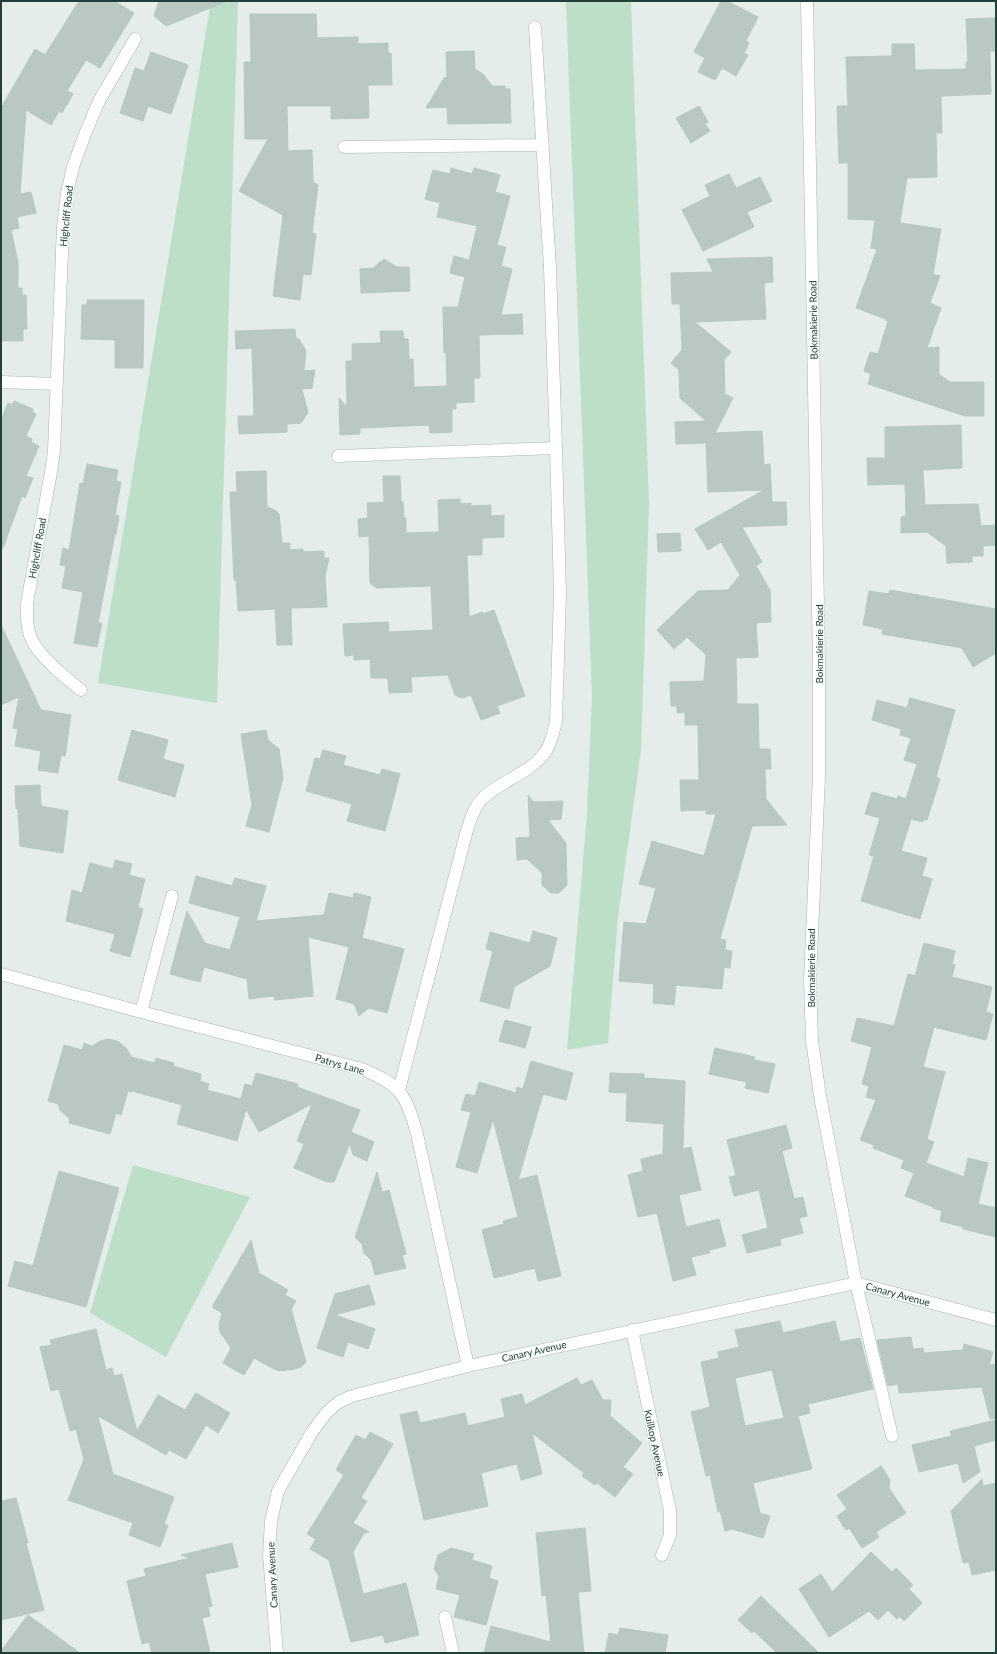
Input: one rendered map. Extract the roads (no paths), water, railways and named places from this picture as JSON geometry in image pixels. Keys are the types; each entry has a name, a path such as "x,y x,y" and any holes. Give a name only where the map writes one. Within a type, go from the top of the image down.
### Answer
{"street":[{"name":"Bokmakierie Road","path":"807,1 819,664 819,776 810,980 812,1041 820,1096 856,1282 892,1436"},
{"path":"399,1090 467,830 476,807 495,789 538,760 546,751 556,722 560,593 556,448 550,268 535,27"},
{"name":"Highcliff Road","path":"81,690 56,669 33,643 27,622 27,603 51,472 57,384 63,227 67,193 73,167 99,101 135,39"},
{"path":"344,147 543,146"},
{"path":"1,382 57,384"},
{"path":"338,456 556,448"},
{"path":"141,1012 172,896"},
{"name":"Patrys Lane","path":"1,974 362,1069 383,1078 399,1090 410,1111 417,1134 468,1366"},
{"name":"Canary Avenue","path":"277,1653 269,1556 271,1521 278,1491 312,1432 327,1412 339,1402 352,1396 468,1366 856,1282 996,1320"},
{"name":"Kuilkop Avenue","path":"632,1330 670,1510 670,1535 662,1555"},
{"path":"445,1617 453,1653"}]}
